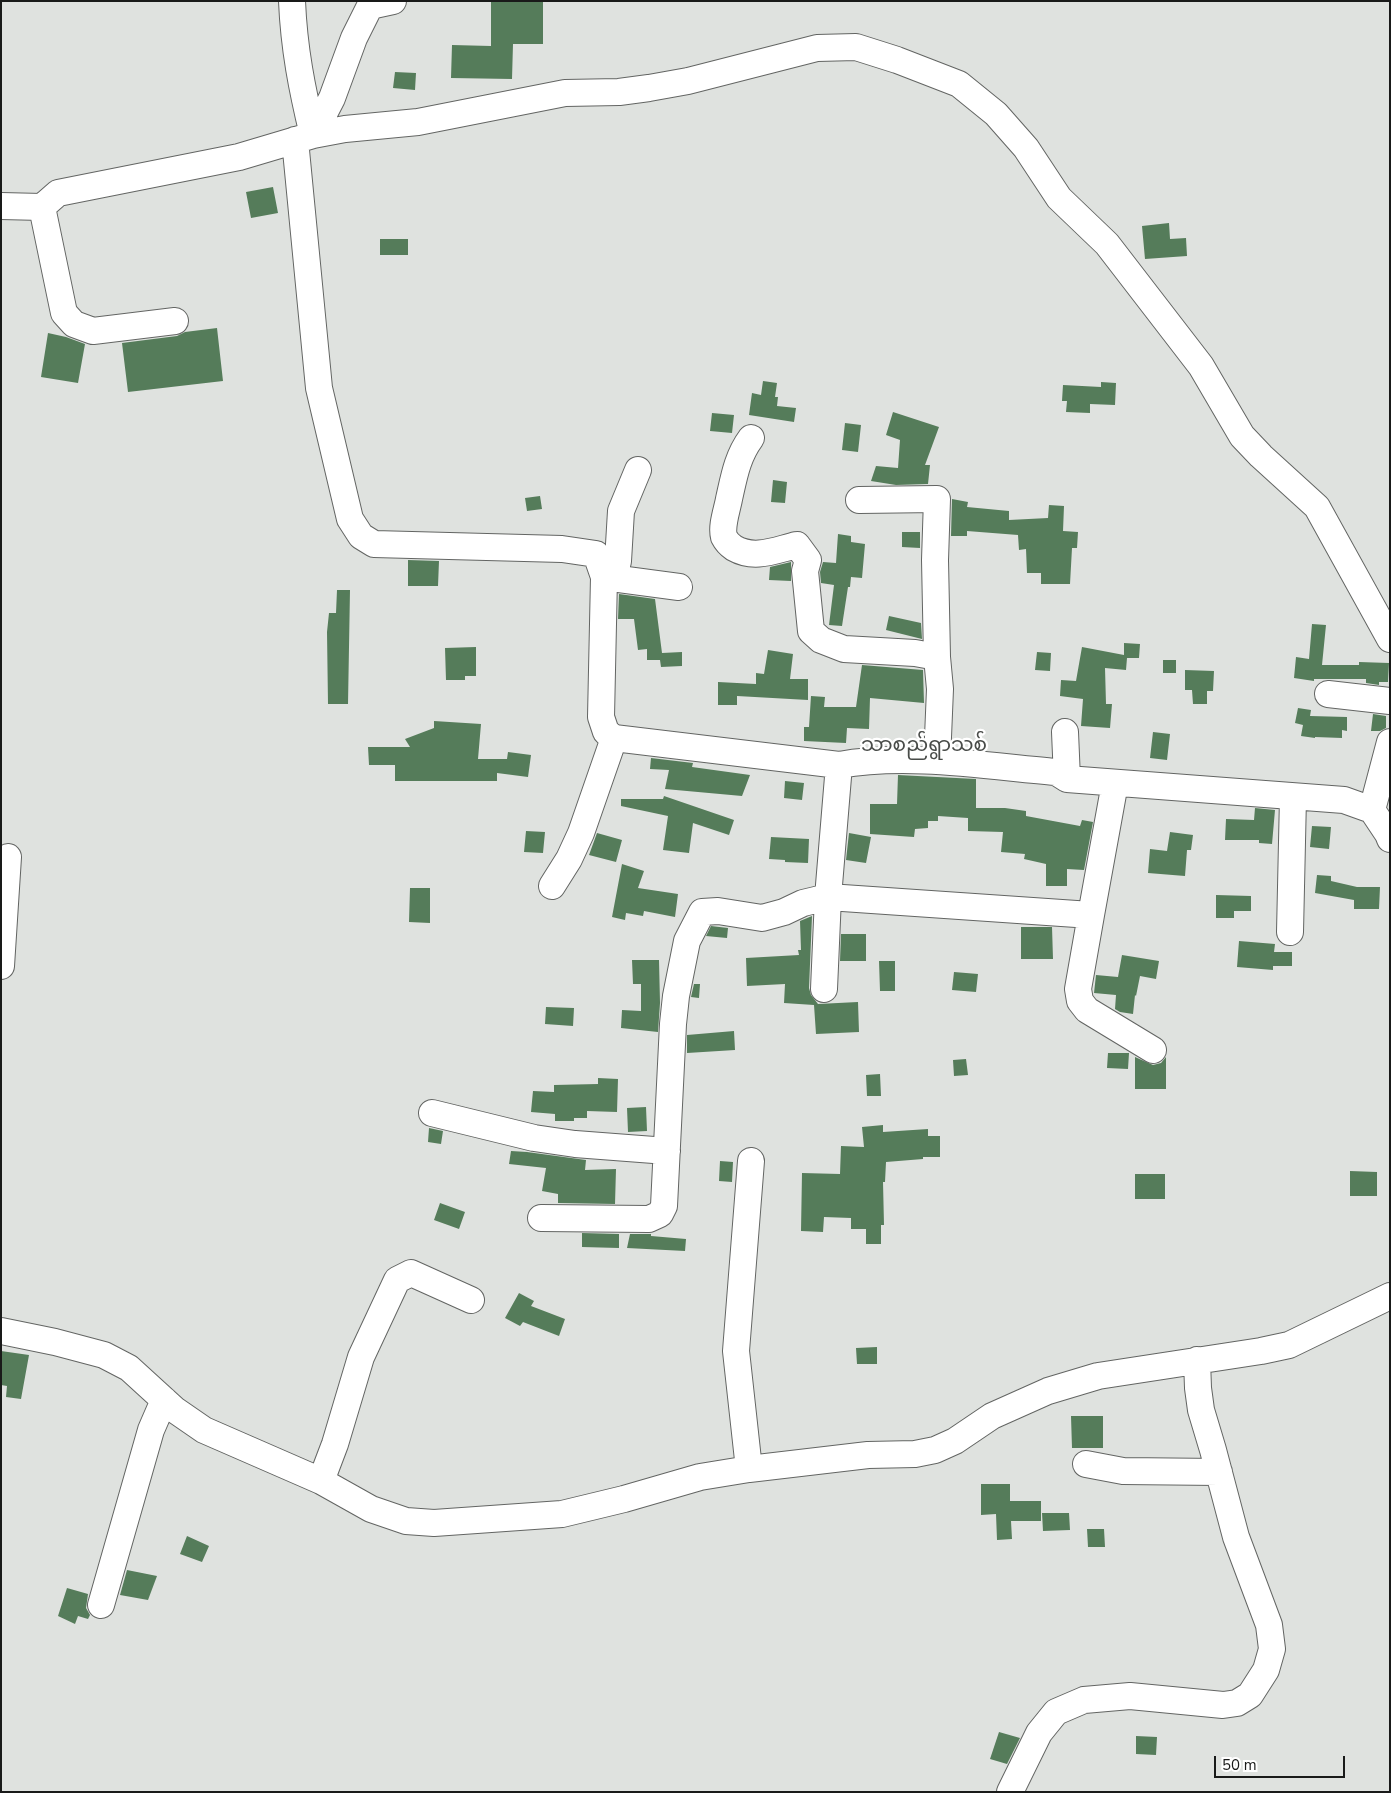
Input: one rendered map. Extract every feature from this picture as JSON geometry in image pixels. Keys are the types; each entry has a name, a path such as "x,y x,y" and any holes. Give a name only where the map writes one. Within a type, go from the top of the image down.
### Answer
{"street":[{"path":"292,1 293,34 304,137 319,388 350,519 361,536 374,544 562,549 596,554 606,578 601,717 606,732 614,738 839,765 860,762 937,761 1056,772 1067,779 1344,800 1372,810 1390,839"},
{"path":"304,137 332,98 354,38 370,6 393,1"},
{"path":"1,206 42,207 58,193 239,157 304,137 345,129 418,122 564,93 619,92 649,88 696,79 786,54 817,48 856,47 959,84 996,114 1026,148 1058,198 1107,244 1201,366 1242,436 1260,456 1317,507 1390,639"},
{"path":"42,207 64,313 74,324 94,331 174,321"},
{"path":"751,438 742,450 735,469 724,522 724,538 731,546 741,552 754,555 797,545 808,560 806,571 811,631 821,640 844,649 938,656"},
{"path":"606,578 616,569 620,510 638,470"},
{"path":"859,500 937,499 935,560 940,689 937,761"},
{"path":"606,578 680,587"},
{"path":"1328,694 1390,701"},
{"path":"1065,732 1067,779"},
{"path":"552,886 569,859 580,833 614,738"},
{"path":"1372,810 1390,742"},
{"path":"824,988 828,897 839,765"},
{"path":"1114,783 1078,989 1080,1001 1087,1010 1153,1050"},
{"path":"1290,932 1293,797"},
{"path":"1,966 8,857"},
{"path":"541,1218 649,1219 660,1214 664,1206 676,996 687,941 702,912 718,911 762,918 784,912 803,903 828,897 1091,915"},
{"path":"432,1113 534,1138 575,1144 668,1151"},
{"path":"749,1469 736,1350 751,1161"},
{"path":"321,1481 335,1444 361,1357 397,1280 411,1273 471,1300"},
{"path":"1,1331 55,1342 104,1355 129,1368 175,1410 204,1430 321,1481 371,1509 406,1521 434,1523 562,1514 624,1499 700,1477 749,1469 868,1455 915,1454 935,1450 955,1441 992,1416 1048,1391 1098,1376 1261,1351 1289,1344 1390,1296"},
{"path":"1010,1792 1039,1733 1056,1712 1084,1700 1130,1696 1223,1705 1237,1703 1250,1695 1266,1670 1272,1649 1269,1625 1236,1537 1201,1410 1198,1388 1198,1360"},
{"path":"101,1605 151,1430 164,1400"},
{"path":"1086,1464 1123,1471 1219,1472"}],"building":[{"path":"491,1 543,1 543,44 513,44 512,79 451,78 452,45 491,46"},
{"path":"395,72 416,73 415,90 393,88"},
{"path":"273,187 278,213 251,218 246,192"},
{"path":"1169,223 1170,239 1186,238 1187,256 1145,259 1142,226"},
{"path":"380,239 408,239 408,255 380,255"},
{"path":"217,328 223,381 128,392 122,343 177,336 185,332"},
{"path":"48,333 85,344 78,383 41,377"},
{"path":"763,381 777,383 775,397 778,397 777,406 796,408 794,422 749,415 752,393 761,395"},
{"path":"1101,382 1116,383 1115,405 1090,404 1090,413 1066,412 1067,401 1062,401 1063,385 1101,387"},
{"path":"893,412 939,427 925,465 930,465 928,484 896,485 871,481 876,466 898,468 900,440 886,435"},
{"path":"712,413 734,415 732,433 710,431"},
{"path":"845,423 861,425 858,452 842,450"},
{"path":"773,480 787,482 785,503 771,502"},
{"path":"540,496 542,509 527,511 525,498"},
{"path":"952,499 968,502 967,507 1009,511 1009,520 1048,518 1049,505 1064,506 1063,531 1078,532 1077,548 1072,548 1070,584 1041,584 1041,573 1027,573 1026,549 1019,550 1018,535 967,531 967,536 951,536"},
{"path":"902,532 920,532 920,548 902,547"},
{"path":"838,534 851,536 851,542 865,544 862,578 851,577 842,626 829,625 834,585 821,583 820,572 823,562 836,563"},
{"path":"408,560 439,561 438,586 408,586"},
{"path":"791,562 791,581 769,580 770,567"},
{"path":"337,590 350,590 348,704 328,704 327,632 329,613 336,613"},
{"path":"619,594 655,599 662,653 682,652 682,666 661,667 660,660 647,660 647,649 638,650 634,619 618,619"},
{"path":"889,616 921,623 922,639 886,630"},
{"path":"1312,624 1326,625 1322,665 1359,665 1359,662 1389,663 1388,682 1379,682 1379,685 1366,683 1366,679 1314,679 1314,681 1294,678 1296,657 1309,659"},
{"path":"1124,643 1140,644 1139,658 1127,658 1126,670 1105,668 1106,704 1112,704 1110,728 1081,726 1083,699 1060,696 1061,680 1076,681 1082,647 1124,655"},
{"path":"476,647 476,676 465,676 465,680 446,680 445,648"},
{"path":"768,650 793,654 790,679 808,679 808,700 737,696 737,705 718,705 718,682 756,684 756,673 764,674"},
{"path":"1037,652 1051,653 1050,671 1035,670"},
{"path":"1163,660 1176,660 1176,673 1163,673"},
{"path":"862,665 923,670 924,703 870,698 869,729 847,728 846,743 804,741 804,727 809,727 811,696 825,697 824,707 856,707"},
{"path":"1185,670 1214,671 1213,691 1207,691 1207,704 1193,704 1192,690 1185,690"},
{"path":"1298,708 1311,710 1310,716 1347,717 1347,731 1342,730 1342,738 1301,736 1303,725 1295,723"},
{"path":"1373,714 1386,716 1386,728 1380,731 1371,731"},
{"path":"434,721 481,724 478,759 507,759 508,752 531,755 528,777 497,773 497,781 395,781 395,765 369,765 368,747 410,747 405,739 434,728"},
{"path":"1153,732 1170,734 1167,760 1150,758"},
{"path":"651,758 693,763 692,767 750,775 742,796 665,789 669,770 650,769"},
{"path":"898,775 976,779 976,808 1005,808 1026,811 1026,816 1080,826 1082,820 1093,822 1084,870 1067,869 1067,886 1046,886 1046,864 1024,859 1025,854 1001,852 1003,832 968,831 968,818 938,816 938,821 928,821 928,828 915,829 914,837 870,834 870,804 897,804"},
{"path":"785,781 804,783 802,800 784,798"},
{"path":"664,796 734,820 729,835 693,823 689,853 663,850 668,816 621,806 621,799 663,799"},
{"path":"1255,808 1275,810 1272,844 1259,843 1259,840 1225,840 1226,819 1254,820"},
{"path":"1312,826 1331,827 1329,849 1310,847"},
{"path":"526,831 545,832 543,853 524,852"},
{"path":"1170,832 1193,835 1191,850 1187,850 1185,876 1148,873 1150,849 1167,851"},
{"path":"597,833 622,840 616,862 589,855"},
{"path":"849,833 871,837 866,863 846,860"},
{"path":"771,837 809,839 808,863 769,859"},
{"path":"622,864 644,871 638,888 678,894 675,917 644,911 643,916 626,913 625,920 612,917"},
{"path":"1317,875 1331,876 1331,881 1357,887 1380,887 1379,909 1354,909 1354,900 1315,893"},
{"path":"410,888 430,888 430,923 409,922"},
{"path":"1216,895 1251,896 1251,911 1234,911 1234,918 1216,918"},
{"path":"812,916 809,988 811,995 818,1004 858,1002 859,1032 816,1034 814,1005 784,1003 785,984 747,986 746,958 799,955 798,950 801,950 800,921"},
{"path":"711,926 728,928 727,938 706,936"},
{"path":"1021,927 1052,927 1053,959 1021,959"},
{"path":"841,934 866,934 866,961 840,961"},
{"path":"1239,941 1275,944 1274,952 1292,952 1292,966 1273,966 1273,970 1237,967"},
{"path":"1122,955 1159,961 1156,979 1140,976 1133,1014 1120,1012 1115,1009 1116,995 1094,993 1096,975 1118,977"},
{"path":"632,960 659,960 660,1003 658,1032 621,1028 622,1010 641,1011 641,984 633,984"},
{"path":"879,961 895,961 895,991 880,991"},
{"path":"954,972 978,974 976,992 952,990"},
{"path":"694,984 700,984 699,998 691,997"},
{"path":"546,1007 574,1008 573,1026 545,1024"},
{"path":"734,1031 735,1050 687,1053 687,1035"},
{"path":"1108,1053 1129,1053 1128,1069 1107,1068"},
{"path":"1135,1057 1153,1065 1161,1063 1166,1057 1166,1089 1135,1089"},
{"path":"966,1059 968,1075 954,1076 953,1060"},
{"path":"880,1074 881,1096 867,1096 866,1075"},
{"path":"598,1078 618,1079 617,1112 587,1111 587,1118 574,1118 574,1121 555,1121 555,1114 531,1112 533,1091 554,1092 554,1085 598,1084"},
{"path":"646,1107 647,1131 628,1132 627,1108"},
{"path":"883,1125 883,1132 928,1129 928,1136 940,1136 940,1157 923,1157 923,1159 886,1162 885,1182 883,1182 884,1225 881,1225 881,1244 866,1244 866,1229 851,1229 851,1218 824,1217 823,1232 801,1231 802,1173 840,1174 841,1146 864,1147 862,1127"},
{"path":"429,1128 443,1131 441,1144 428,1142"},
{"path":"511,1151 586,1160 585,1170 616,1169 615,1204 558,1203 558,1194 542,1191 546,1168 509,1164"},
{"path":"720,1161 733,1162 732,1182 719,1181"},
{"path":"1350,1171 1377,1172 1377,1196 1350,1196"},
{"path":"1135,1174 1165,1174 1165,1199 1135,1199"},
{"path":"440,1203 465,1212 459,1229 434,1220"},
{"path":"582,1233 619,1234 619,1248 582,1247"},
{"path":"630,1234 651,1234 651,1236 686,1239 685,1251 627,1248"},
{"path":"519,1293 534,1301 531,1306 565,1319 559,1336 523,1322 520,1326 505,1318"},
{"path":"877,1347 877,1364 857,1364 856,1348"},
{"path":"1,1351 29,1355 21,1399 6,1397 7,1386 1,1385"},
{"path":"1071,1416 1103,1416 1103,1448 1072,1448"},
{"path":"981,1484 1010,1484 1010,1501 1041,1501 1041,1521 1011,1521 1012,1539 997,1540 996,1514 981,1515"},
{"path":"1042,1513 1069,1513 1070,1530 1043,1531"},
{"path":"1087,1529 1104,1529 1105,1547 1088,1547"},
{"path":"187,1536 209,1546 202,1562 180,1554"},
{"path":"127,1570 157,1576 148,1600 120,1595"},
{"path":"67,1588 88,1594 86,1608 90,1615 88,1619 78,1616 75,1624 58,1616"},
{"path":"999,1732 1020,1738 1007,1764 990,1759"},
{"path":"1136,1736 1157,1737 1156,1755 1136,1754"}],"district":[{"name":"သာစည်ရွာသစ်","path":"924,746"}]}
